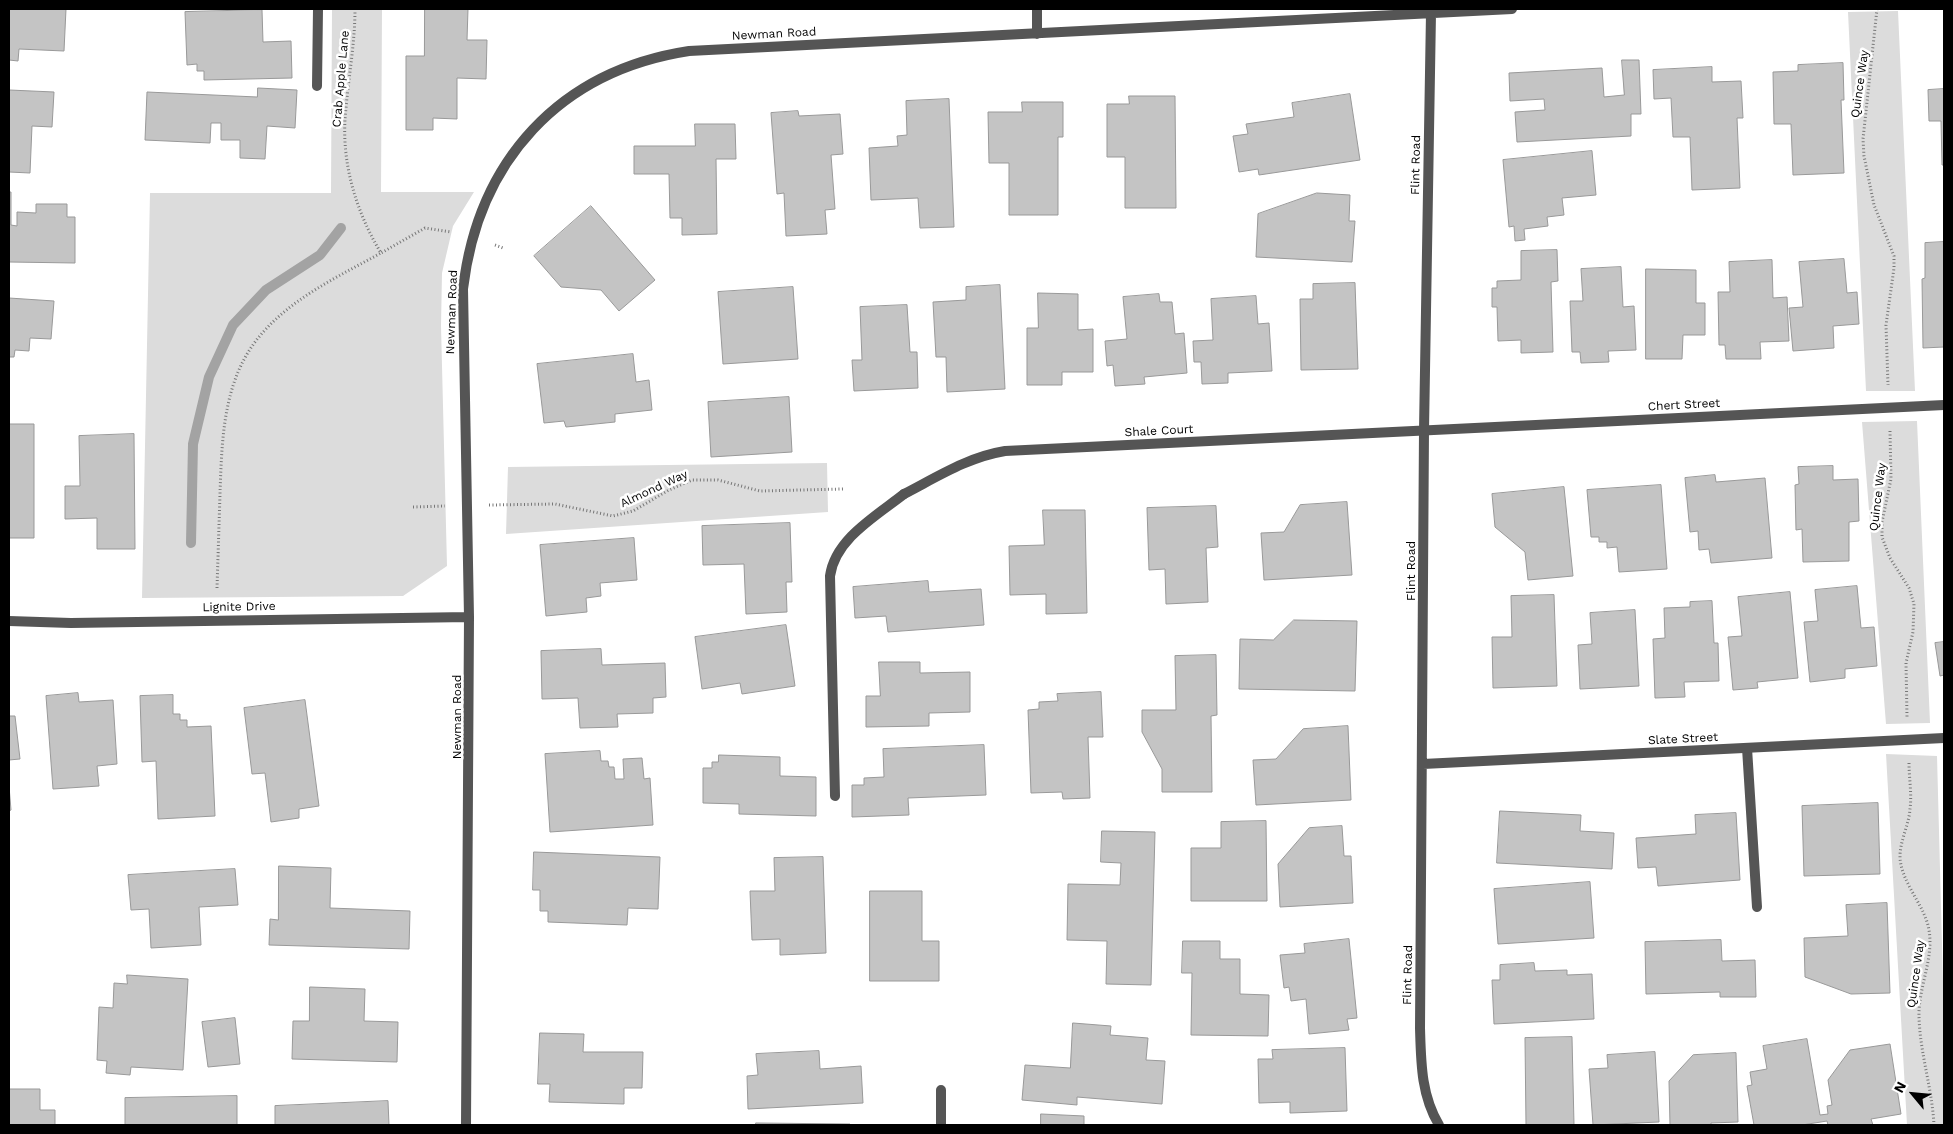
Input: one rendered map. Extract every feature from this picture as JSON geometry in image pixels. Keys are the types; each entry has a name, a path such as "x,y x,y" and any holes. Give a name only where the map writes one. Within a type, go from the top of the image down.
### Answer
{"street":[{"path":"317,86 318,9"},
{"path":"1037,9 1037,34"},
{"name":"Newman Road","path":"466,1125 469,617 463,318 465,273 472,238 490,190 505,164 530,133 570,96 621,69 643,60 689,51 1512,9"},
{"name":"Flint Road","path":"1431,13 1424,430 1420,1028 1422,1075 1430,1105 1439,1125"},
{"name":"Chert Street","path":"1424,430 1944,405"},
{"name":"Shale Court","path":"835,796 830,586 832,562 855,532 904,494 982,454 1005,451 1424,430"},
{"name":"Lignite Drive","path":"9,621 61,623 469,617"},
{"name":"Slate Street","path":"1423,764 1944,738"},
{"path":"1747,748 1757,907"},
{"path":"941,1125 942,1090"}],"path":[{"name":"Crab Apple Lane","path":"355,9 353,54 346,108 346,151 359,209 381,253"},
{"name":"Quince Way","path":"1877,9 1863,140 1864,156 1874,205 1894,256 1886,325 1892,464 1882,522 1882,537 1890,558 1909,588 1914,604 1913,632 1906,663 1911,808 1900,858 1909,884 1927,919 1930,933 1927,965 1921,989 1919,1018 1923,1051 1931,1087 1934,1125"},
{"path":"217,588 223,435 227,402 238,370 255,341 280,315 316,290 425,228 450,231 503,248"},
{"name":"Almond Way","path":"413,507 555,504 613,516 633,511 668,490 692,480 718,480 760,491 843,489"}],"shaded area":[{"path":"332,9 382,9 381,192 474,192 453,226 442,273 441,326 447,566 403,596 142,598 150,193 331,193"},
{"path":"1898,11 1915,391 1866,391 1848,12"},
{"path":"1917,421 1930,723 1886,724 1862,422"},
{"path":"827,463 828,512 506,534 508,467"},
{"path":"1886,754 1937,756 1944,1020 1944,1125 1907,1125"}],"building":[{"path":"9,9 66,9 64,51 19,49 18,61 9,60"},
{"path":"425,9 468,9 467,40 487,40 486,79 457,78 457,119 433,118 433,130 406,130 406,56 424,56"},
{"path":"262,10 263,42 291,41 292,78 204,80 204,71 197,71 197,64 187,65 185,12"},
{"path":"1622,60 1639,60 1641,114 1631,114 1631,136 1517,142 1515,112 1545,110 1544,99 1510,101 1509,73 1602,68 1604,97 1624,95"},
{"path":"1843,63 1844,100 1841,100 1844,173 1793,175 1791,124 1774,124 1773,72 1798,71 1798,65"},
{"path":"1712,67 1712,82 1741,81 1743,118 1737,118 1740,188 1692,190 1690,137 1673,137 1671,98 1654,99 1653,70"},
{"path":"258,88 297,90 295,128 267,126 265,159 240,158 240,140 221,140 221,123 211,123 210,143 145,140 147,92 257,97"},
{"path":"1944,89 1944,165 1942,165 1941,121 1929,121 1928,90"},
{"path":"9,90 54,92 52,127 32,126 30,173 9,172"},
{"path":"1350,94 1360,160 1259,175 1258,169 1239,172 1233,136 1248,134 1246,124 1294,117 1292,103"},
{"path":"1129,96 1175,96 1176,208 1125,208 1125,157 1107,157 1107,104 1129,104"},
{"path":"949,99 954,227 920,228 918,198 871,200 869,148 898,146 897,136 907,135 906,101"},
{"path":"1022,102 1063,102 1063,137 1058,137 1058,215 1009,215 1009,163 989,163 988,112 1022,112"},
{"path":"798,111 799,116 840,114 843,154 831,155 835,209 825,210 827,234 786,236 784,193 777,194 771,113"},
{"path":"695,124 735,124 736,159 716,159 717,234 682,235 682,218 670,218 669,174 634,174 634,146 695,146"},
{"path":"1592,151 1596,195 1562,198 1564,215 1547,217 1548,226 1524,229 1525,240 1515,241 1514,226 1509,227 1503,160"},
{"path":"9,192 11,192 11,225 17,226 17,212 36,213 36,204 67,204 67,217 75,217 75,263 9,262"},
{"path":"1317,193 1350,195 1349,221 1355,221 1352,262 1256,257 1258,214"},
{"path":"591,206 655,280 619,311 601,290 561,287 534,256"},
{"path":"1944,242 1944,347 1923,348 1922,279 1925,278 1925,243"},
{"path":"1557,250 1558,281 1551,282 1553,352 1521,353 1521,340 1498,341 1497,307 1492,307 1492,288 1497,288 1497,281 1521,280 1521,251"},
{"path":"1844,259 1847,293 1857,292 1859,324 1833,326 1834,348 1793,351 1789,308 1803,307 1799,262"},
{"path":"1772,260 1773,298 1787,297 1789,341 1760,342 1761,359 1726,359 1725,345 1719,345 1718,292 1730,292 1729,262"},
{"path":"1621,267 1623,307 1634,306 1636,350 1608,351 1609,362 1581,363 1580,352 1572,352 1570,301 1583,301 1581,269"},
{"path":"1646,269 1696,270 1696,303 1705,303 1705,335 1683,335 1682,359 1646,359"},
{"path":"1355,283 1358,369 1301,370 1300,299 1313,299 1313,284"},
{"path":"1000,285 1005,389 947,392 946,357 936,357 933,302 966,300 966,287"},
{"path":"793,287 798,359 723,364 718,292"},
{"path":"1038,293 1078,294 1078,330 1093,329 1093,372 1062,372 1062,385 1027,385 1027,328 1038,328"},
{"path":"1159,294 1160,302 1172,302 1175,334 1184,333 1187,373 1144,377 1145,384 1115,386 1113,365 1107,366 1105,341 1127,339 1123,297"},
{"path":"1256,296 1258,324 1269,323 1272,371 1228,373 1228,383 1202,384 1201,362 1194,362 1193,341 1213,340 1211,299"},
{"path":"9,298 54,301 51,339 30,338 29,351 15,350 14,357 9,357"},
{"path":"907,305 910,352 917,352 918,388 854,391 852,360 862,360 860,307"},
{"path":"633,354 636,382 649,380 652,410 615,414 615,422 566,427 564,421 544,423 537,364"},
{"path":"789,397 792,452 711,457 708,402"},
{"path":"9,424 34,424 34,538 9,538"},
{"path":"134,434 135,549 97,549 97,518 65,519 65,486 80,486 79,436"},
{"path":"1833,466 1833,480 1858,479 1859,521 1849,522 1849,561 1803,562 1802,529 1796,530 1795,485 1799,484 1798,467"},
{"path":"1715,475 1716,482 1765,478 1772,558 1711,563 1709,549 1699,550 1698,531 1690,532 1685,478"},
{"path":"1661,485 1667,569 1619,572 1617,547 1607,548 1607,542 1599,542 1599,537 1591,537 1587,490"},
{"path":"1564,487 1573,576 1528,580 1525,552 1495,527 1492,494"},
{"path":"1347,502 1352,575 1264,580 1261,533 1284,532 1300,505"},
{"path":"1216,506 1218,547 1206,548 1208,602 1166,604 1165,569 1149,570 1147,508"},
{"path":"1043,510 1085,510 1087,613 1046,614 1046,594 1010,595 1009,546 1044,545"},
{"path":"790,523 792,582 786,582 787,612 746,614 744,564 703,565 702,526"},
{"path":"634,538 637,580 600,583 601,596 586,598 587,612 546,616 540,545"},
{"path":"928,581 929,592 981,589 984,625 888,632 886,616 855,618 853,587"},
{"path":"1857,586 1861,628 1874,627 1877,666 1845,669 1845,678 1810,682 1804,622 1818,621 1815,590"},
{"path":"1790,592 1798,678 1757,682 1758,688 1733,690 1728,637 1742,636 1738,597"},
{"path":"1554,595 1557,686 1493,688 1492,637 1512,637 1511,596"},
{"path":"1712,601 1714,643 1718,643 1719,681 1684,682 1685,697 1655,698 1653,639 1665,638 1664,608 1690,607 1690,602"},
{"path":"1635,610 1639,686 1580,689 1578,645 1592,644 1590,613"},
{"path":"1294,620 1357,621 1355,691 1239,689 1240,639 1273,640"},
{"path":"786,625 795,686 742,694 740,683 702,689 695,637"},
{"path":"1944,642 1944,675 1940,676 1935,643"},
{"path":"601,649 602,665 665,663 666,697 653,698 653,713 617,714 618,727 580,728 578,698 542,699 541,651"},
{"path":"1216,655 1217,715 1211,716 1212,792 1162,792 1162,769 1142,732 1142,710 1176,710 1175,656"},
{"path":"879,662 920,662 920,673 970,672 970,712 929,713 929,726 866,727 866,696 880,696"},
{"path":"1101,692 1103,737 1088,737 1090,798 1063,799 1062,792 1031,793 1028,710 1039,709 1039,702 1058,701 1057,694"},
{"path":"78,693 79,702 113,700 117,764 97,766 99,786 53,789 46,696"},
{"path":"173,695 173,714 180,714 180,720 187,720 187,727 211,726 215,816 158,819 156,761 142,762 140,696"},
{"path":"305,700 319,806 299,809 299,818 271,822 265,773 252,774 244,708"},
{"path":"9,716 15,716 20,759 9,760"},
{"path":"1348,726 1351,800 1256,805 1253,760 1276,759 1303,729"},
{"path":"984,745 986,795 908,798 909,815 852,817 852,785 864,785 864,778 884,777 883,749"},
{"path":"600,751 601,761 608,761 609,767 614,767 615,779 624,779 623,759 642,758 644,779 650,778 653,825 550,832 545,754"},
{"path":"719,755 780,757 780,776 816,777 816,816 739,814 739,804 703,803 703,768 712,768 712,762 718,762"},
{"path":"9,786 11,810 9,811"},
{"path":"1878,803 1880,874 1804,876 1802,806"},
{"path":"1500,811 1581,815 1580,831 1614,833 1612,869 1497,863"},
{"path":"1736,813 1740,880 1658,886 1656,867 1638,868 1636,838 1696,834 1695,815"},
{"path":"1266,821 1267,901 1191,901 1191,848 1221,848 1221,822"},
{"path":"1342,826 1344,856 1351,856 1353,903 1280,907 1278,864 1309,828"},
{"path":"1102,831 1155,832 1151,985 1106,984 1107,941 1067,940 1068,884 1120,885 1121,863 1101,862"},
{"path":"534,852 660,857 658,909 628,908 627,925 548,922 548,911 540,911 540,890 533,890"},
{"path":"823,857 826,953 780,955 780,939 752,940 750,891 775,891 774,858"},
{"path":"279,866 331,868 330,908 410,911 409,949 269,945 270,919 278,920"},
{"path":"235,869 238,905 199,907 201,945 151,948 149,909 131,910 128,875"},
{"path":"1590,882 1594,938 1498,944 1494,889"},
{"path":"870,891 922,891 922,941 939,941 939,981 870,981"},
{"path":"1887,903 1890,993 1851,994 1805,977 1804,938 1848,936 1846,905"},
{"path":"1349,939 1357,1018 1347,1019 1349,1030 1309,1034 1306,999 1291,1001 1289,987 1284,988 1280,955 1305,953 1304,944"},
{"path":"1721,940 1722,961 1755,960 1756,997 1720,997 1720,992 1646,994 1645,942"},
{"path":"1183,941 1220,941 1220,959 1240,959 1240,994 1269,995 1268,1036 1191,1035 1192,973 1182,973"},
{"path":"1534,963 1535,971 1567,970 1567,975 1592,974 1594,1019 1494,1024 1492,980 1500,980 1500,965"},
{"path":"127,975 188,979 183,1070 131,1067 130,1075 106,1073 107,1061 97,1060 99,1007 113,1008 114,983 127,984"},
{"path":"310,987 365,989 364,1021 398,1022 397,1062 292,1059 293,1021 309,1021"},
{"path":"235,1018 240,1064 208,1067 202,1022"},
{"path":"1073,1023 1111,1026 1110,1035 1148,1038 1146,1060 1165,1061 1162,1104 1077,1097 1077,1105 1022,1100 1025,1065 1070,1068"},
{"path":"540,1033 584,1034 583,1052 643,1052 642,1088 624,1088 624,1104 549,1102 550,1084 538,1084"},
{"path":"1572,1037 1574,1125 1526,1125 1525,1038"},
{"path":"1807,1039 1820,1115 1828,1114 1827,1106 1832,1105 1828,1080 1850,1050 1890,1044 1901,1114 1871,1119 1873,1125 1828,1125 1827,1121 1802,1125 1754,1125 1747,1086 1752,1085 1750,1072 1767,1069 1763,1046"},
{"path":"1345,1048 1347,1111 1290,1113 1290,1102 1259,1103 1258,1059 1273,1059 1272,1050"},
{"path":"819,1051 820,1069 861,1066 863,1103 748,1109 747,1076 758,1075 756,1054"},
{"path":"1655,1052 1659,1122 1593,1125 1589,1069 1608,1068 1607,1055"},
{"path":"1736,1053 1738,1122 1711,1123 1711,1125 1670,1125 1669,1081 1693,1055"},
{"path":"9,1089 40,1089 40,1110 55,1110 55,1125 9,1125"},
{"path":"237,1096 237,1125 125,1125 125,1098"},
{"path":"388,1101 389,1125 275,1125 275,1106"},
{"path":"1041,1114 1084,1116 1084,1125 1041,1125"},
{"path":"756,1123 850,1124 850,1125 756,1125"}],"waterway":[{"path":"191,543 193,444 209,377 233,325 266,290 320,255 341,228"}]}
